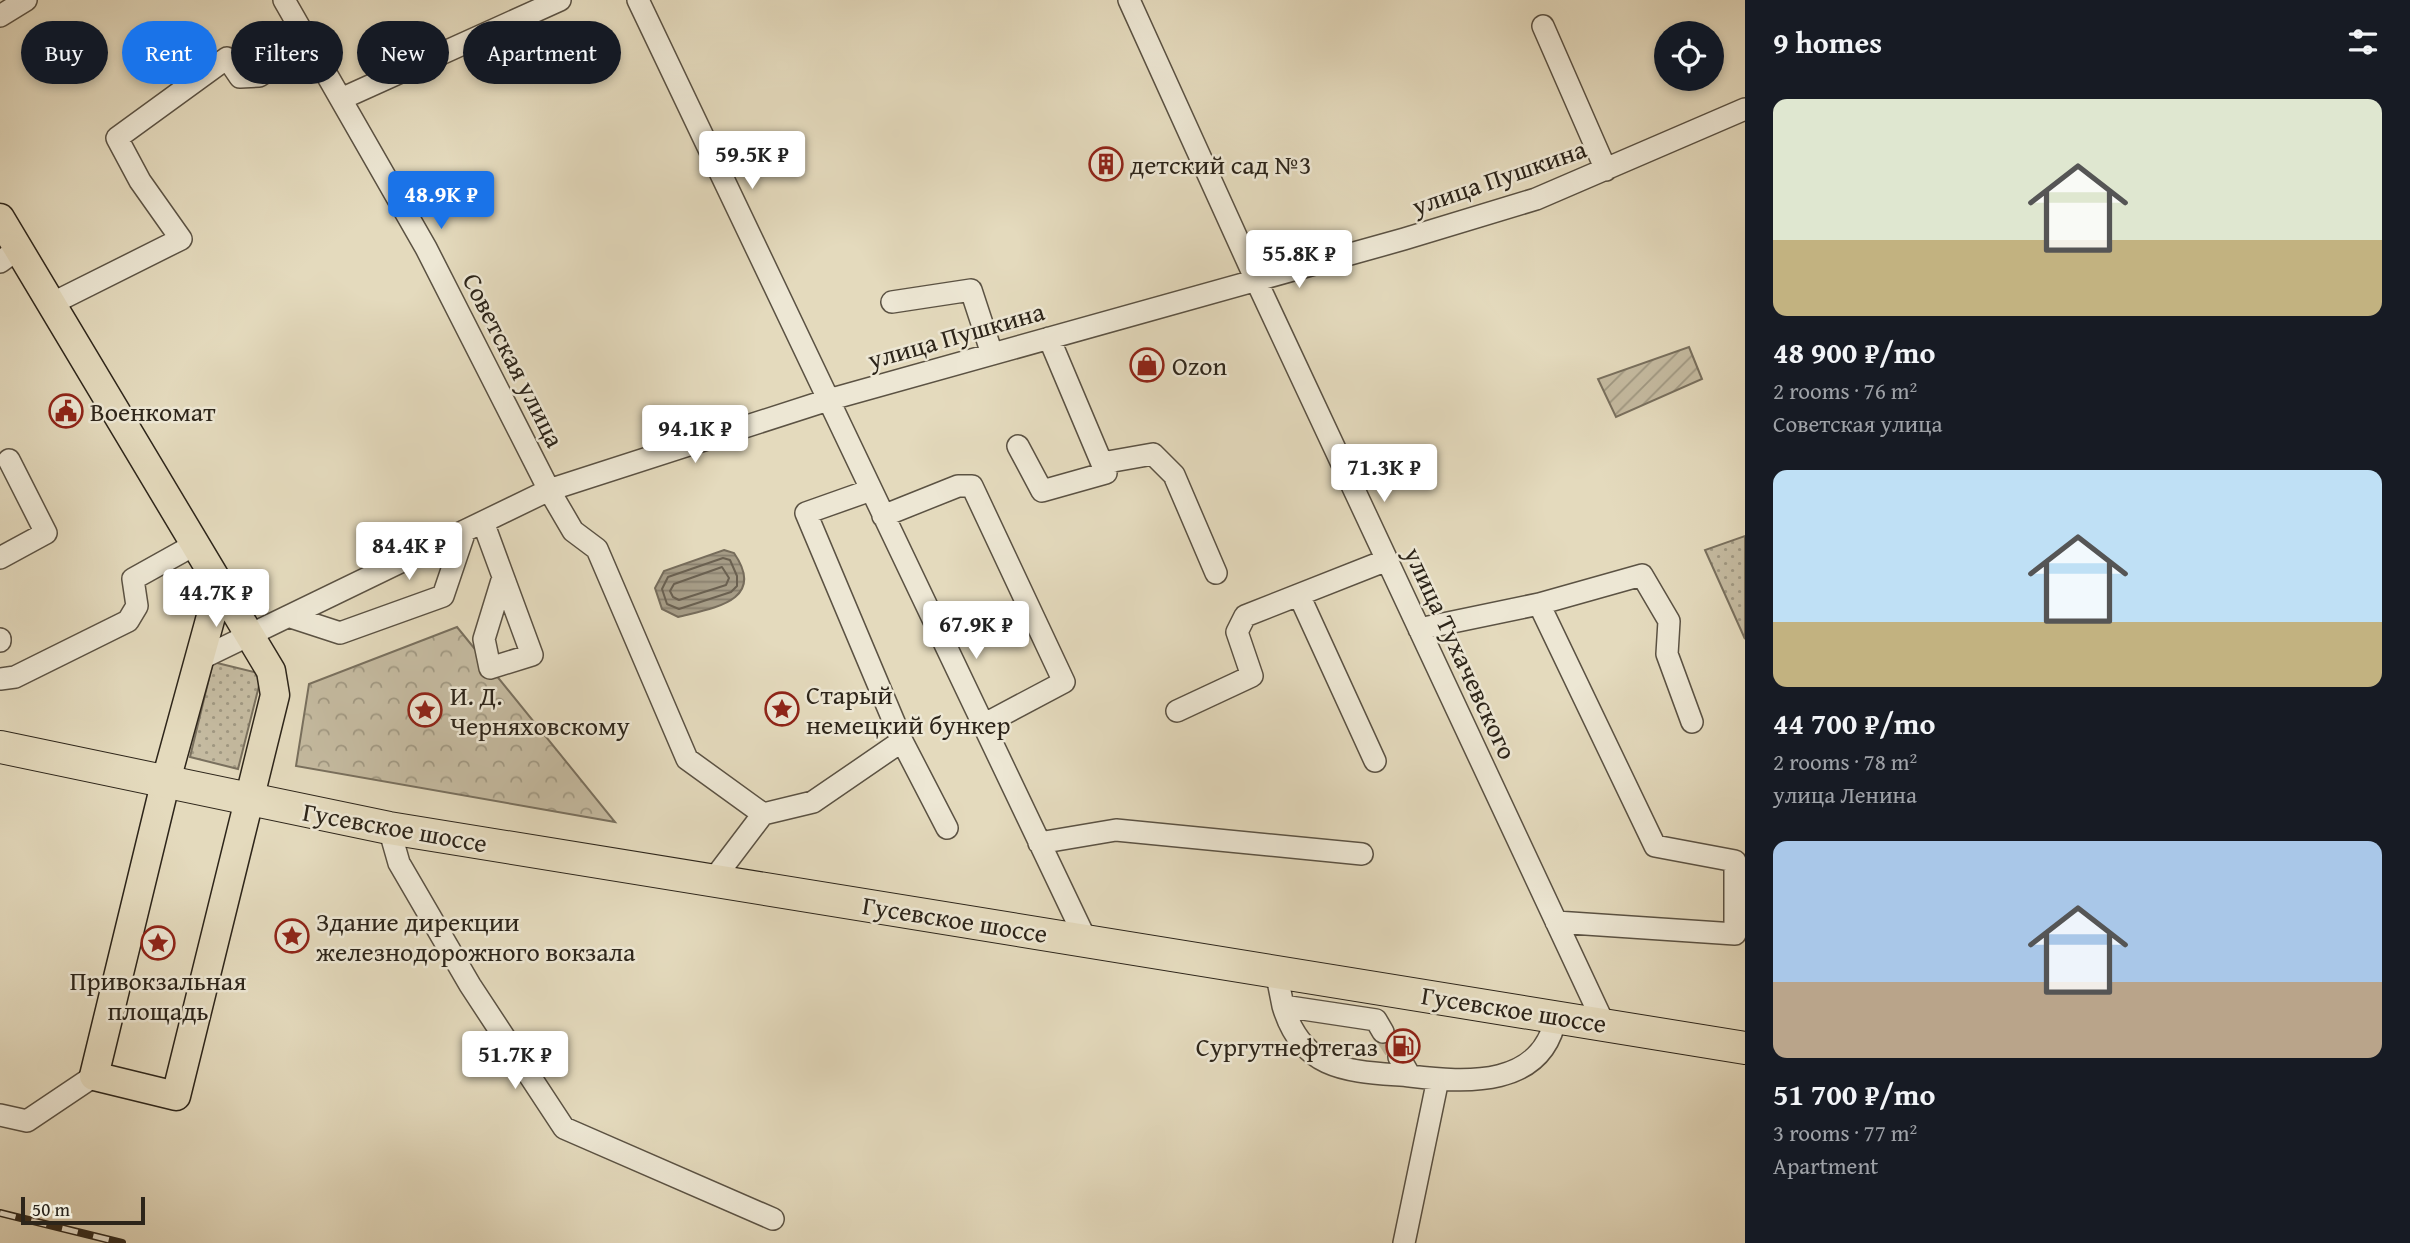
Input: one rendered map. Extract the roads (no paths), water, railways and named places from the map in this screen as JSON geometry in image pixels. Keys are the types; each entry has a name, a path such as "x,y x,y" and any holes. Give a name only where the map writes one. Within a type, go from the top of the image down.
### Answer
{"highway":[{"name":"Гусевское шоссе","path":"0,747 166,784 389,828 1745,1048"}],"main road":[{"path":"0,218 9,255 51,304 271,671 275,695 176,1096 94,1076 166,784 219,587"}],"street":[{"path":"0,16 26,0"},
{"name":"Советская улица","path":"284,0 296,21"},
{"path":"341,99 560,0"},
{"path":"638,0 1086,940"},
{"name":"улица Тухачевского","path":"1129,0 1256,280 1604,1024"},
{"path":"1543,26 1606,170"},
{"path":"51,304 181,239 140,181 117,138 227,58 231,64"},
{"name":"Советская улица","path":"332,84 426,248 549,490 573,531 597,549 687,759 763,814"},
{"name":"улица Пушкина","path":"200,659 549,490 828,400 1536,199 1745,109"},
{"path":"892,302 971,290 992,354"},
{"path":"1018,446 1042,491 1106,473 1049,338"},
{"path":"1102,463 1153,454 1174,475 1216,573"},
{"path":"0,558 46,533 9,460"},
{"path":"883,516 958,486 972,486 1064,682 982,724"},
{"path":"871,490 806,513 902,741 947,828"},
{"path":"474,527 503,577"},
{"path":"291,617 340,633 443,596 474,527"},
{"path":"0,679 15,677 128,621 137,607 133,579 194,545"},
{"path":"1177,711 1252,676 1237,632 1245,616 1387,560"},
{"path":"1419,629 1539,604 1642,575 1669,621 1667,654 1692,722"},
{"path":"1299,595 1376,761"},
{"path":"1539,604 1654,846 1735,861 1735,934 1556,922"},
{"path":"713,880 763,814 813,802 902,741"},
{"path":"389,828 399,863 444,941 564,1128 773,1219"},
{"path":"1039,843 1116,831 1362,854"},
{"path":"1276,971 1288,1023 1301,1044 1317,1059 1339,1069 1438,1080 1490,1080 1522,1068 1544,1049 1553,1035 1556,1016"},
{"path":"1283,1006 1376,1020 1383,1032"},
{"path":"1399,1057 1410,1076"},
{"path":"0,1115 27,1121 94,1076"},
{"path":"1405,1243 1438,1080"}],"water":[{"path":"724,550 734,553 743,569 744,582 740,592 732,600 678,617 662,609 655,588 664,571"}],"tunnel":[{"path":"1383,1032 1399,1057"}],"railway":[{"path":"0,1213 122,1243"}],"place":[{"name":"детский сад №3","path":"1106,164"},
{"name":"Ozon","path":"1147,365"},
{"name":"Военкомат","path":"66,411"},
{"name":"Старый немецкий бункер","path":"782,709"},
{"name":"И. Д. Черняховскому","path":"425,710"},
{"name":"Здание дирекции железнодорожного вокзала","path":"292,936"},
{"name":"Привокзальная площадь","path":"158,943"},
{"name":"Сургутнефтегаз","path":"1403,1046"}]}
